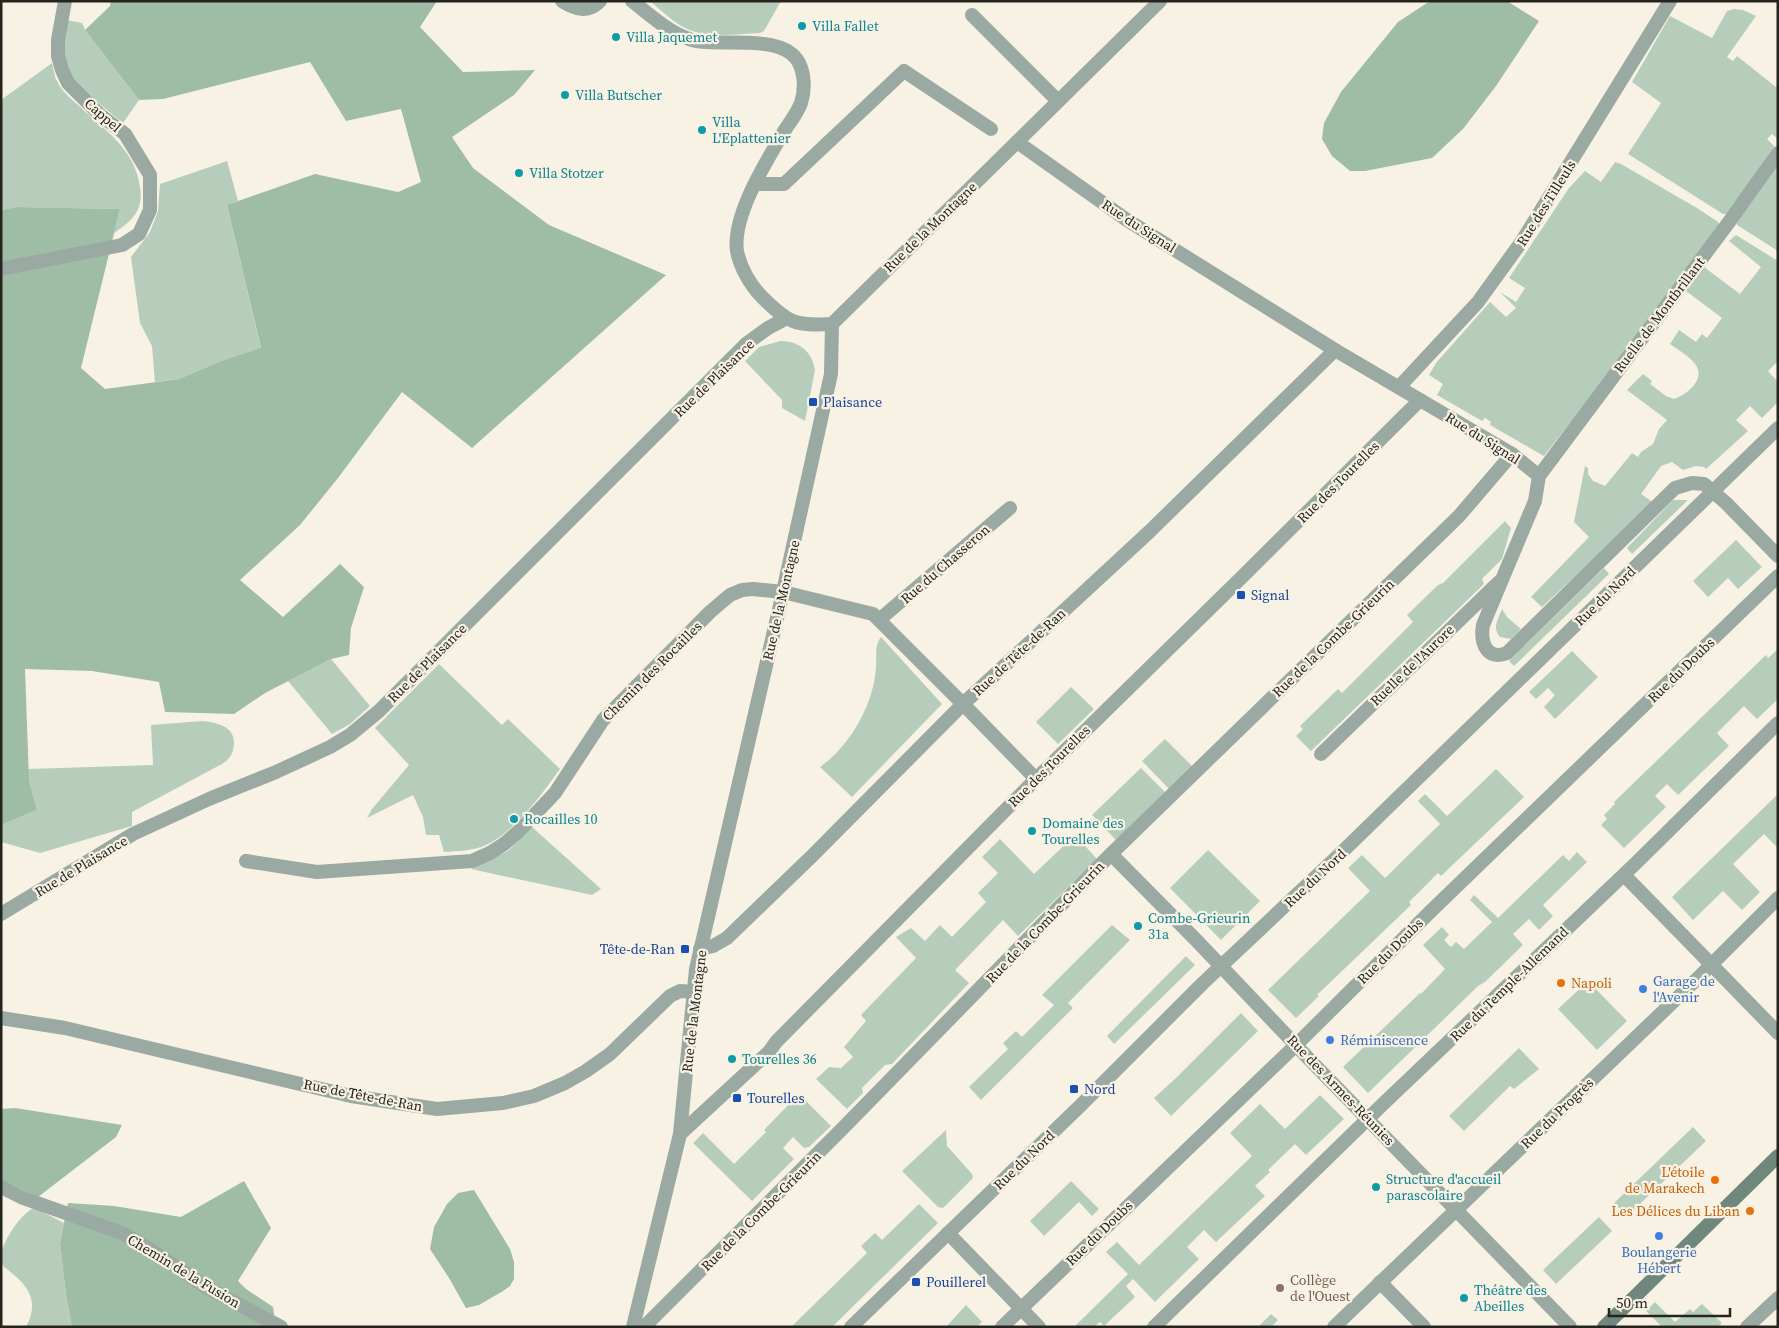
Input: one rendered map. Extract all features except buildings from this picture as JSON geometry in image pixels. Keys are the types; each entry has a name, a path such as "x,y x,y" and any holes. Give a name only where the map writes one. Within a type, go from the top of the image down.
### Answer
{"main road":[{"path":"1604,1327 1778,1156"}],"street":[{"name":"Cappel","path":"1,269 122,245 140,234 150,210 150,175 125,134 99,114 68,83 62,70 58,56 58,40 65,1"},
{"path":"562,1 575,9 585,10 600,1"},
{"path":"632,1 668,28 688,39 706,43 766,44 788,51 798,61 804,87 801,104 762,169 744,208 738,232 737,250 742,268 760,295 785,319 808,325 832,324"},
{"name":"Rue de la Montagne","path":"633,1327 680,1134 696,969 700,949 783,592 831,374 832,324 1160,1"},
{"name":"Rue des Tilleuls","path":"1399,388 1478,302 1522,241 1670,1"},
{"path":"972,15 1058,101"},
{"path":"755,184 784,184 904,71 991,129"},
{"name":"Rue du Signal","path":"1017,142 1127,220 1335,350 1512,454 1539,476"},
{"name":"Ruelle de Montbrillant","path":"1539,476 1729,222 1778,153"},
{"name":"Rue de Plaisance","path":"1,914 133,834 209,799 276,772 330,747 350,735 368,721 399,691 746,344 768,328 785,319"},
{"name":"Rue de Tête-de-Ran","path":"700,949 713,946 727,938 812,856 963,704 1149,532 1335,350"},
{"name":"Rue des Tourelles","path":"680,1134 768,1052 1036,779 1420,400"},
{"name":"Rue du Nord","path":"851,1327 1080,1106 1221,966 1341,854 1484,712 1778,428"},
{"name":"Rue de la Combe-Grieurin","path":"642,1327 769,1204 1111,854 1459,516 1512,454"},
{"path":"1539,476 1535,502 1483,626 1482,633 1485,647 1489,652 1500,656 1507,653 1675,488 1692,483 1704,484 1726,503 1778,556"},
{"name":"Rue du Chasseron","path":"879,620 1010,508"},
{"name":"Rue du Doubs","path":"1002,1327 1296,1045 1432,910 1778,576"},
{"name":"Ruelle de l'Aurore","path":"1321,754 1504,577"},
{"name":"Chemin des Rocailles","path":"246,861 317,872 472,861 490,853 520,831 555,793 603,720 710,612 730,596 742,590 753,589 783,592 873,614 879,620"},
{"path":"879,620 1036,779"},
{"name":"Rue du Temple-Allemand","path":"1154,1327 1778,724"},
{"name":"Rue des Armes-Réunies","path":"1111,854 1570,1327"},
{"path":"1624,874 1778,1033"},
{"name":"Rue du Progrès","path":"1334,1327 1778,898"},
{"name":"Rue de Tête-de-Ran","path":"1,1018 65,1028 351,1096 437,1109 502,1103 534,1096 565,1083 610,1054 670,996 680,991 694,992"},
{"name":"Chemin de la Fusion","path":"1,1188 23,1198 122,1233 142,1244 206,1287 281,1327"},
{"path":"948,1233 1039,1327"},
{"path":"1380,1282 1424,1327"},
{"path":"1747,1327 1778,1298"}],"green space":[{"path":"111,1 437,1 420,27 463,72 535,70 514,95 452,137 473,168 549,225 666,275 472,448 402,392 338,478 300,525 240,580 283,617 340,564 364,587 351,628 349,655 331,659 265,693 234,714 165,712 159,682 92,671 25,669 29,780 37,810 1,825 1,210 17,207 120,209 81,368 105,389 179,379 221,361 261,348 227,205 315,174 398,192 421,182 401,109 346,121 310,62 163,99 139,100 85,30 110,6"},
{"path":"650,1 781,1 764,31 760,33 726,35 700,33 686,29"},
{"path":"1430,1 1507,1 1539,21 1496,86 1463,129 1432,158 1365,171 1350,171 1332,156 1322,139 1324,123 1341,92 1398,22"},
{"path":"1734,9 1743,10 1756,16 1727,57 1733,61 1737,56 1776,87 1778,85 1778,139 1772,134 1767,139 1774,146 1728,214 1723,214 1628,154 1661,103 1632,82 1670,16 1712,38 1727,11"},
{"path":"67,20 82,23 85,30 139,100 123,123 82,90 70,76 65,61 63,45"},
{"path":"52,63 55,77 61,88 125,150 137,173 141,195 138,208 131,219 114,233 120,209 17,207 1,210 1,100"},
{"path":"1778,160 1778,251 1737,225 1737,221"},
{"path":"227,161 238,201 227,205 261,349 221,361 179,379 155,382 152,346 140,323 131,257 150,232 158,211 160,184"},
{"path":"1615,162 1697,208 1718,222 1719,225 1617,363 1544,456 1490,425 1491,422 1485,418 1482,421 1437,395 1443,384 1429,375 1436,363 1490,302 1506,317 1516,308 1500,292 1516,302 1525,288 1509,278 1569,188 1585,171 1601,182"},
{"path":"1736,235 1778,261 1778,361 1768,371 1778,382 1778,402 1762,418 1750,406 1736,420 1748,431 1706,469 1696,466 1683,470 1672,462 1661,466 1641,494 1654,503 1542,607 1531,597 1589,537 1574,522 1585,466 1588,468 1588,474 1593,481 1605,486 1632,453 1638,457 1641,452 1653,444 1659,429 1667,420 1627,390 1643,374 1652,381 1650,384 1666,396 1674,399 1684,394 1697,381 1698,370 1695,364 1670,344 1679,330 1696,342 1702,334 1707,338 1722,318 1686,291 1704,267 1740,294 1761,267 1729,241"},
{"path":"787,341 804,348 813,363 815,370 805,421 782,408 782,400 745,361 759,347"},
{"path":"1673,500 1688,500 1632,554 1627,548"},
{"path":"1505,521 1511,528 1502,559 1482,579 1484,584 1311,751 1296,736 1303,729 1300,726 1338,689 1342,693 1413,622 1407,615 1438,585 1443,583"},
{"path":"1736,540 1762,567 1738,589 1728,578 1708,597 1693,581"},
{"path":"1604,568 1609,574 1514,666 1509,661"},
{"path":"1502,609 1507,617 1521,629 1511,639 1500,637 1496,630 1496,623"},
{"path":"881,637 942,704 852,797 820,767 841,748 859,723 871,695 877,648"},
{"path":"1778,649 1778,699 1757,719 1744,706 1717,733 1729,746 1678,795 1667,784 1655,796 1666,807 1624,848 1601,825 1607,819 1604,815 1615,804 1614,802 1766,655 1768,658"},
{"path":"1572,651 1598,677 1555,719 1544,707 1555,695 1548,688 1536,699 1529,692"},
{"path":"331,659 370,706 350,724 332,734 288,681"},
{"path":"439,664 502,725 508,719 560,769 518,822 497,839 471,850 444,852 439,835 426,835 423,817 413,795 367,818 372,809 409,765 375,728"},
{"path":"1071,687 1094,709 1058,744 1036,722"},
{"path":"203,721 224,726 232,733 234,744 231,756 222,764 132,812 132,826 40,853 1,842 1,825 37,810 28,769 153,765 151,725"},
{"path":"1165,739 1194,768 1171,791 1142,761"},
{"path":"1141,768 1165,792 1116,840 1092,815"},
{"path":"1496,769 1524,797 1441,876 1438,873 1409,902 1411,905 1317,995 1319,996 1296,1018 1268,990 1370,891 1348,868 1362,855 1385,878 1440,824 1418,801 1425,794 1447,816"},
{"path":"1778,794 1778,848 1764,834 1733,864 1760,892 1742,910 1723,891 1693,920 1672,897"},
{"path":"532,827 601,889 592,895 471,869 508,851"},
{"path":"1075,835 1097,859 1018,936 1003,920 955,970 969,983 892,1064 885,1065 862,1088 863,1093 847,1109 816,1079 829,1067 841,1068 853,1057 844,1047 866,1021 861,1015 916,958 896,937 911,928 925,941 940,925 952,937 986,902 978,893 998,873 982,857 1000,839 1034,874"},
{"path":"1208,850 1260,901 1221,940 1170,888"},
{"path":"1577,852 1587,862 1543,905 1553,916 1539,930 1529,919 1513,934 1523,945 1368,1093 1343,1067 1445,969 1423,945 1442,927 1449,935 1444,940 1451,947 1456,942 1464,949 1492,922 1470,900 1474,895 1498,918 1563,855 1569,861"},
{"path":"1112,925 1130,940 1068,1003 1073,1008 981,1100 969,1087 1008,1049 1003,1043 1016,1031 1022,1037 1054,1005 1042,995"},
{"path":"1186,956 1195,965 1114,1044 1107,1036"},
{"path":"1588,981 1627,1021 1597,1050 1558,1009"},
{"path":"1241,1013 1258,1031 1171,1116 1154,1098"},
{"path":"1519,1048 1539,1069 1514,1089 1510,1086 1464,1131 1449,1116"},
{"path":"799,1094 831,1126 809,1147 804,1148 793,1137 783,1148 794,1159 752,1201 693,1143 703,1133 734,1164 766,1132 764,1130"},
{"path":"1320,1095 1344,1119 1306,1155 1295,1144 1268,1170 1270,1172 1255,1186 1265,1196 1216,1242 1204,1230 1187,1247 1199,1259 1155,1302 1133,1279 1126,1286 1135,1297 1104,1326 1100,1322 1094,1327 1074,1327 1128,1274 1106,1252 1117,1242 1139,1265 1252,1156 1230,1133 1260,1104 1285,1129"},
{"path":"15,1108 122,1125 116,1137 38,1197 1,1180 1,1109"},
{"path":"1693,1127 1706,1141 1627,1216 1614,1203"},
{"path":"946,1130 947,1146 972,1174 973,1178 943,1208 938,1207 902,1171"},
{"path":"244,1181 271,1228 238,1281 246,1289 273,1307 276,1327 72,1327 60,1243 68,1203 114,1206 181,1217"},
{"path":"1071,1181 1099,1209 1092,1216 1079,1202 1044,1236 1030,1221"},
{"path":"474,1190 510,1249 514,1262 514,1279 510,1286 503,1291 479,1305 466,1308 430,1249 434,1227 447,1204 458,1193"},
{"path":"919,1204 938,1223 832,1327 791,1327 867,1253 861,1246 875,1233 882,1240"},
{"path":"32,1209 37,1209 64,1223 60,1243 72,1327 26,1327 32,1308 29,1293 19,1279 4,1267 2,1262 2,1249 9,1236 17,1222"},
{"path":"1599,1217 1612,1231 1556,1284 1543,1270"},
{"path":"1655,1302 1675,1322 1690,1309 1693,1312 1702,1304 1722,1323 1718,1327 1662,1327 1646,1311"},
{"path":"966,1305 982,1322 977,1327 946,1327"},
{"path":"1271,1314 1278,1320 1271,1327 1258,1327"}],"place":[{"name":"Villa Fallet","path":"802,26"},
{"name":"Villa Jaquemet","path":"616,37"},
{"name":"Villa Butscher","path":"565,95"},
{"name":"Villa L'Eplattenier","path":"702,130"},
{"name":"Villa Stotzer","path":"519,173"},
{"name":"Plaisance","path":"813,402"},
{"name":"Signal","path":"1241,595"},
{"name":"Rocailles 10","path":"514,819"},
{"name":"Domaine des Tourelles","path":"1032,831"},
{"name":"Combe-Grieurin 31a","path":"1138,926"},
{"name":"Tête-de-Ran","path":"685,949"},
{"name":"Napoli","path":"1561,983"},
{"name":"Garage de l'Avenir","path":"1643,989"},
{"name":"Réminiscence","path":"1330,1040"},
{"name":"Tourelles 36","path":"732,1059"},
{"name":"Nord","path":"1074,1089"},
{"name":"Tourelles","path":"737,1098"},
{"name":"L'étoile de Marakech","path":"1715,1180"},
{"name":"Structure d'accueil parascolaire","path":"1376,1187"},
{"name":"Les Délices du Liban","path":"1750,1211"},
{"name":"Boulangerie Hébert","path":"1659,1236"},
{"name":"Pouillerel","path":"916,1282"},
{"name":"Collège de l'Ouest","path":"1280,1288"},
{"name":"Théâtre des Abeilles","path":"1464,1298"}]}
